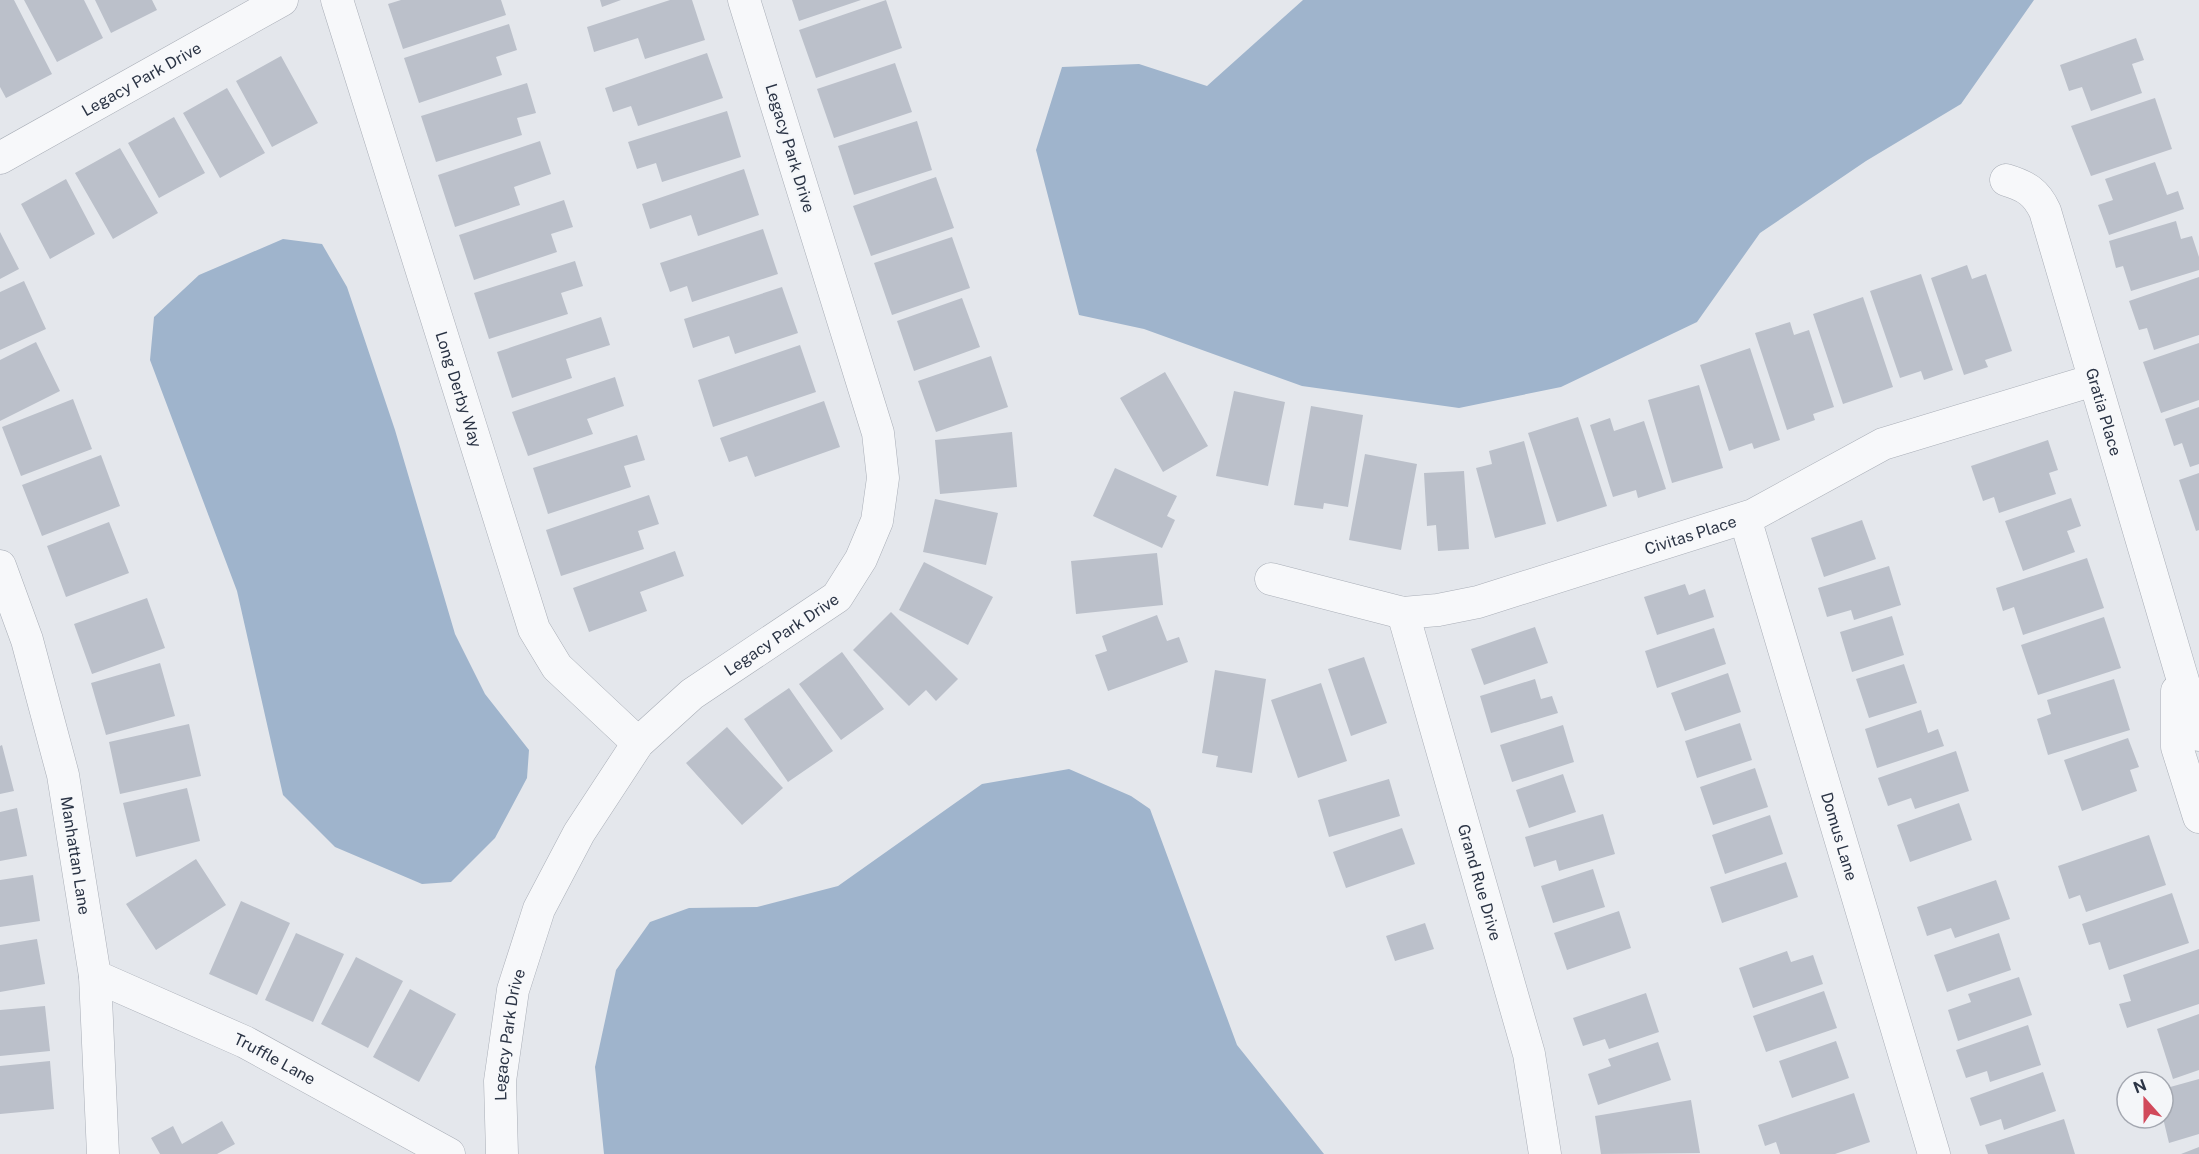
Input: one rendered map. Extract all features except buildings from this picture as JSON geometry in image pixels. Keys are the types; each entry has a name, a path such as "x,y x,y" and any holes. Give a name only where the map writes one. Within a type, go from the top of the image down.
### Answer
{"street":[{"name":"Legacy Park Drive","path":"0,158 282,0"},
{"name":"Long Derby Way","path":"337,0 534,629 557,667 638,743"},
{"name":"Legacy Park Drive","path":"502,1154 500,1081 513,990 539,909 581,829 638,743 692,694 837,597 861,559 877,521 883,478 879,433 744,0"},
{"name":"Gratia Place","path":"2006,180 2029,188 2036,194 2045,211 2199,735"},
{"name":"Civitas Place","path":"1271,579 1403,613 1478,602 1745,518 1766,510 1883,444 2094,380"},
{"name":"Domus Lane","path":"1745,518 1934,1154"},
{"name":"Manhattan Lane","path":"0,566 27,640 63,775 95,976 104,1154"},
{"name":"Grand Rue Drive","path":"1403,613 1529,1054 1545,1154"},
{"name":"Gratia Place","path":"2178,663 2176,738 2199,817"},
{"name":"Truffle Lane","path":"95,976 245,1042 375,1111 449,1154"}],"water":[{"path":"1303,0 2034,0 1961,104 1866,161 1760,233 1697,322 1561,387 1459,408 1302,386 1144,329 1079,315 1036,150 1062,67 1139,64 1207,86"},
{"path":"283,239 322,244 347,287 395,430 455,634 485,694 529,750 527,778 495,838 451,882 422,884 335,847 283,795 237,591 150,360 154,317 199,275"},
{"path":"1069,769 1131,796 1150,809 1237,1045 1324,1154 604,1154 595,1067 616,970 650,922 689,908 757,907 838,886 982,784"}]}
